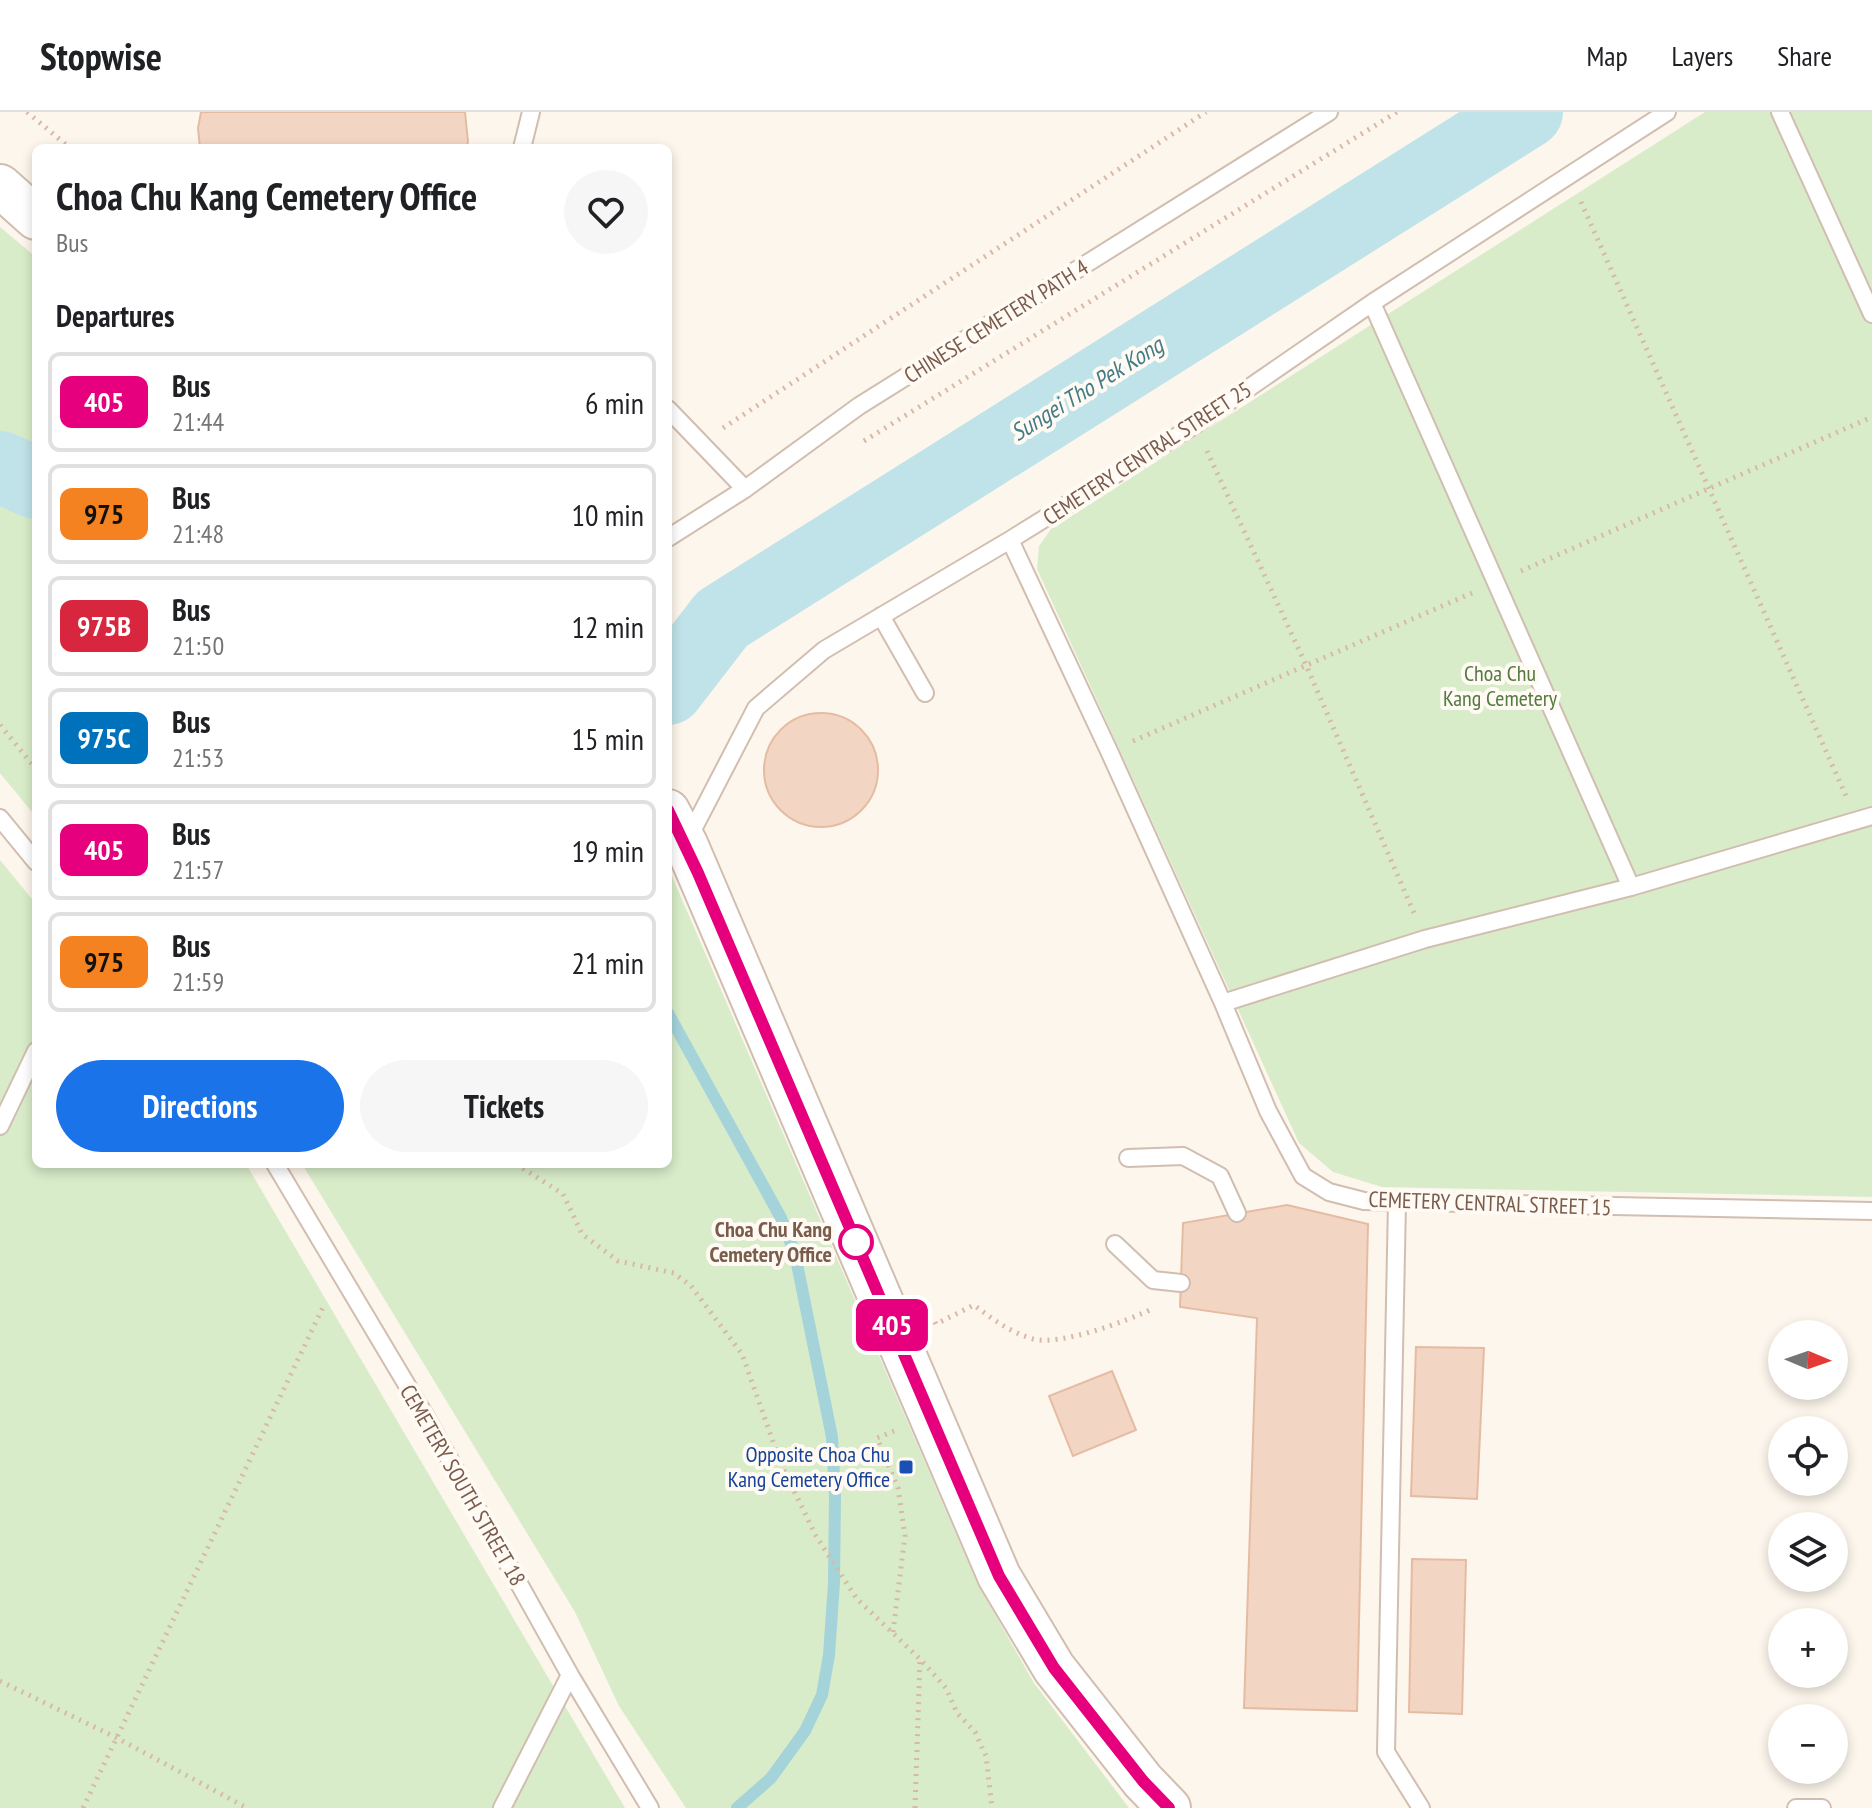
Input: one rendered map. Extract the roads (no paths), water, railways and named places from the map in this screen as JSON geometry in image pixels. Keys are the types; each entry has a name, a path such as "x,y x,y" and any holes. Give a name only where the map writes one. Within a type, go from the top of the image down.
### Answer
{"street":[{"path":"0,186 32,214"},
{"path":"677,827 999,1576 1054,1668 1143,1781 1169,1808"}],"lane":[{"path":"523,144 531,112"},
{"name":"CHINESE CEMETERY PATH 4","path":"672,535 745,489 859,406 1329,112"},
{"name":"CEMETERY CENTRAL STREET 25","path":"677,827 725,763 756,708 824,650 1195,425 1372,303 1667,112"},
{"path":"1780,112 1872,314"},
{"path":"1372,303 1631,887"},
{"path":"672,413 745,489"},
{"name":"CEMETERY CENTRAL STREET 15","path":"1010,540 1223,1003 1268,1111 1303,1176 1329,1192 1364,1201 1872,1211"},
{"path":"881,616 925,693"},
{"path":"0,818 32,857"},
{"path":"1223,1003 1425,939 1631,887 1865,818"},
{"path":"0,1126 32,1059"},
{"path":"1128,1158 1183,1156 1220,1176 1237,1213"},
{"name":"CEMETERY SOUTH STREET 18","path":"277,1168 423,1412 570,1675 650,1808"},
{"path":"1397,1202 1386,1752 1421,1808"},
{"path":"1115,1244 1153,1280 1181,1283"},
{"path":"502,1808 570,1675"},
{"path":"1796,1808 1822,1808"}],"waterway":[{"name":"Sungei Tho Pek Kong","path":"672,684 722,619 1527,112"},
{"name":"Sungei Tho Pek Kong","path":"0,467 32,481"},
{"name":"Sungei Tho Pek Kong","path":"672,1020 781,1218 795,1254 832,1437 834,1583 829,1655 822,1695 805,1731 771,1778 737,1808"}],"place":[{"name":"Choa Chu Kang Cemetery Office","path":"856,1242"},
{"name":"Opposite Choa Chu Kang Cemetery Office","path":"906,1467"}],"park label":[{"name":"Choa Chu Kang Cemetery","path":"1500,686"}]}
